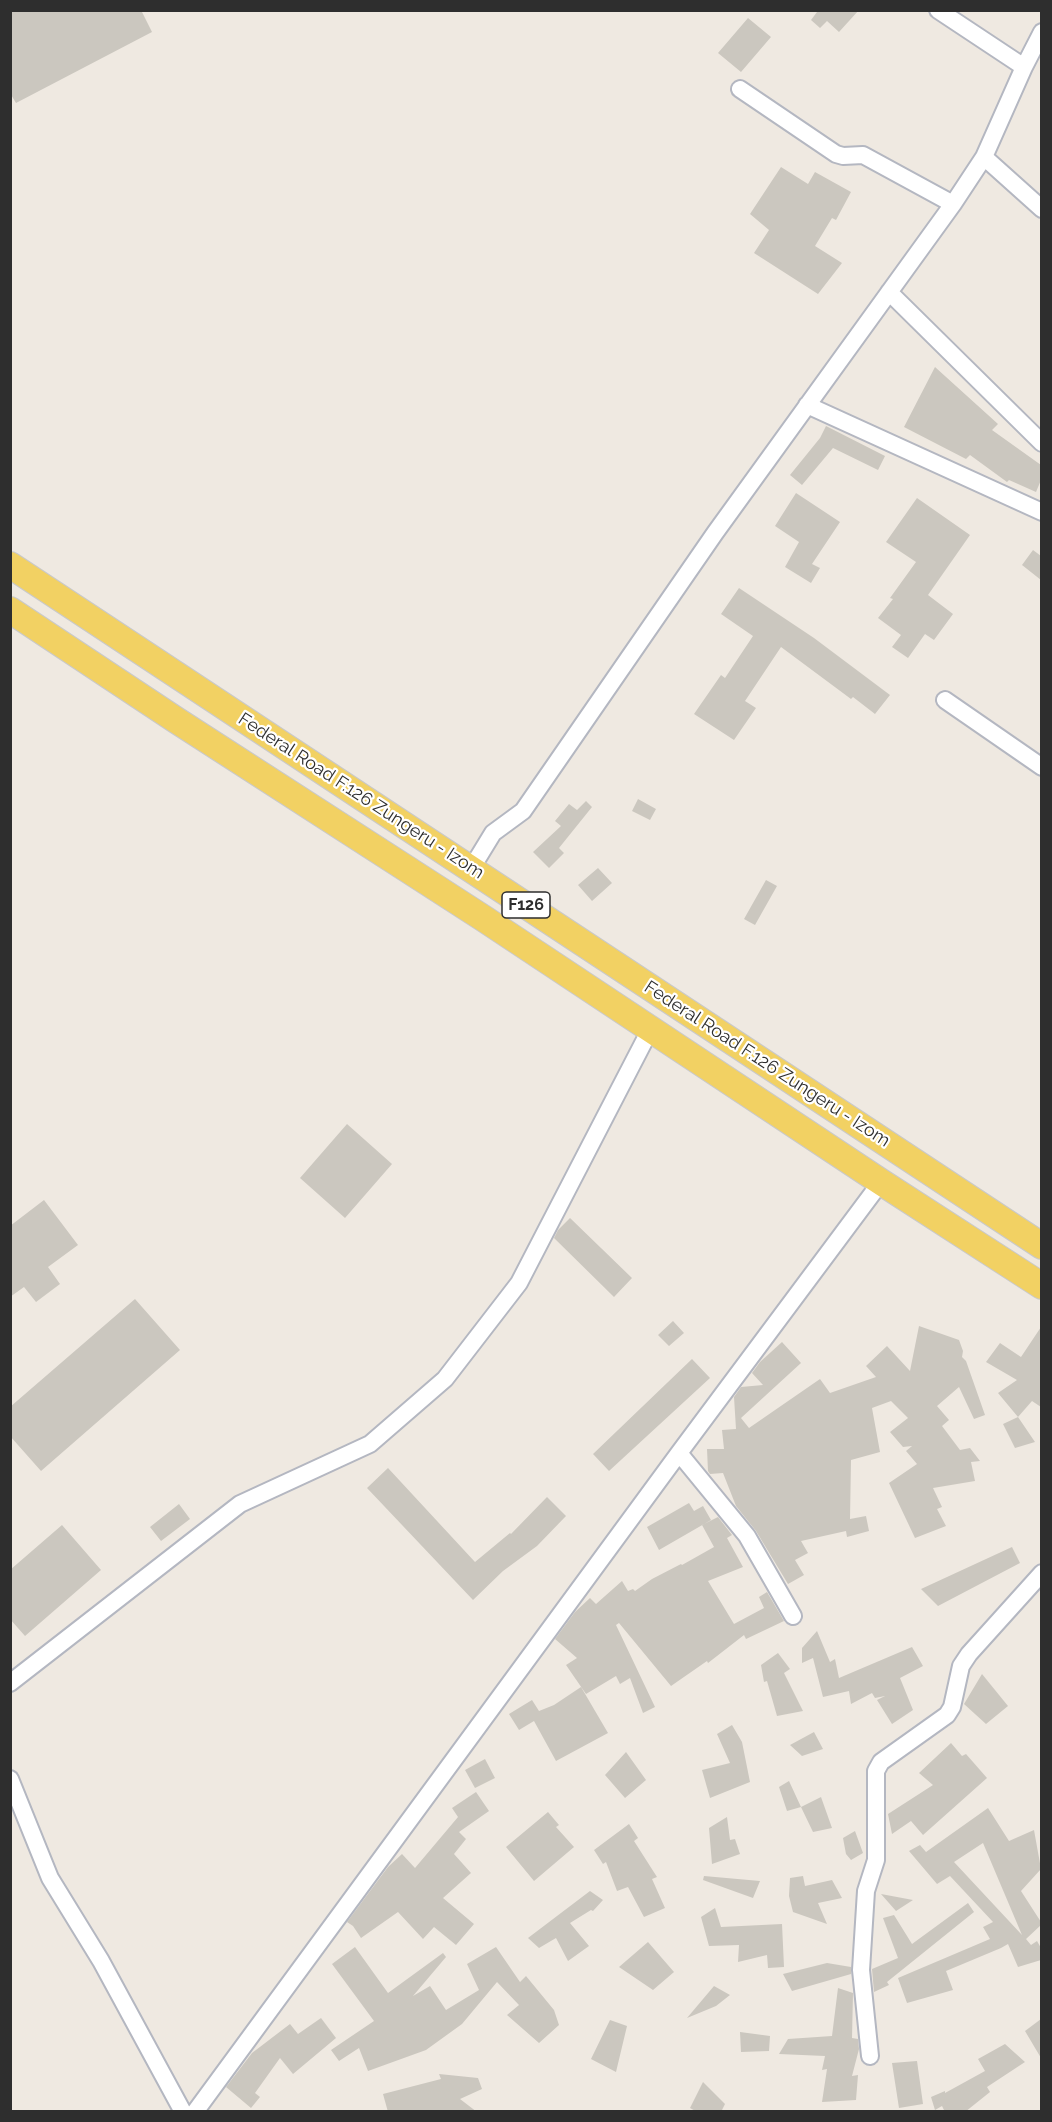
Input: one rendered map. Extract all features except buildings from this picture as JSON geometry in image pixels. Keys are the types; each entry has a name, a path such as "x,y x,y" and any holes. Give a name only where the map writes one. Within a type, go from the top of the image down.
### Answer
{"main road":[{"name":"Federal Road F.126 Zungeru - Izom","path":"10,565 1041,1246"},
{"name":"Federal Road F.126 Zungeru - Izom","path":"10,610 651,1028 1041,1286"},
{"path":"176,720 196,686"}],"street":[{"path":"938,10 1024,67"},
{"path":"471,869 493,833 523,811 715,533 953,204 984,158 1041,32"},
{"path":"740,89 836,154 863,155 953,204"},
{"path":"984,158 1041,209"},
{"path":"889,292 1041,443"},
{"path":"807,405 1041,512"},
{"path":"945,700 1041,767"},
{"path":"10,1683 240,1504 369,1444 445,1379 519,1283 651,1028"},
{"path":"195,2112 881,1182"},
{"path":"679,1453 747,1536 793,1616"},
{"path":"870,2056 861,1970 866,1891 876,1860 876,1771 881,1762 947,1715 952,1707 961,1666 969,1654 1041,1574"},
{"path":"10,1779 50,1878 101,1961 183,2112"}]}
